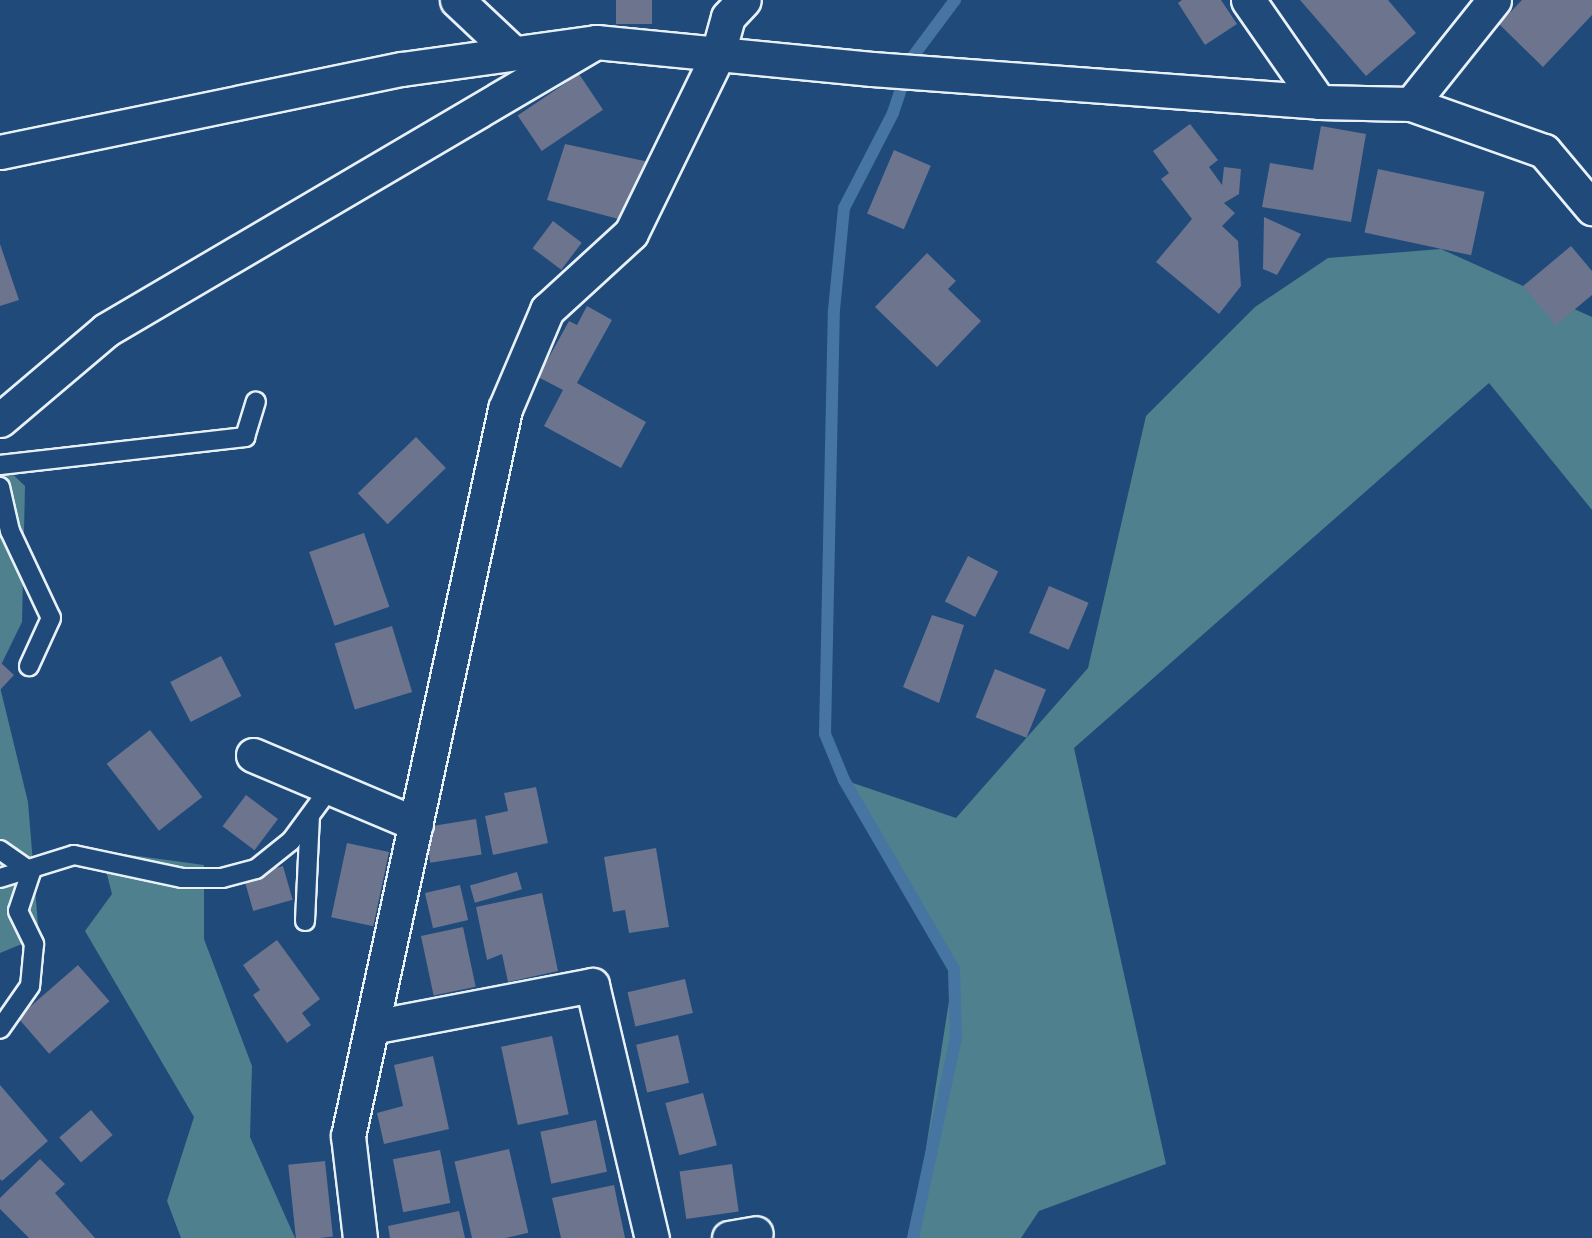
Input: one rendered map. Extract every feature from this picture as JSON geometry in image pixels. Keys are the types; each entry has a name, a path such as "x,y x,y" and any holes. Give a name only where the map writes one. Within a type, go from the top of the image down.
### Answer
{"street":[{"path":"457,0 510,50"},
{"path":"360,1238 348,1136 505,409 547,310 630,233 717,57 728,17 744,0"},
{"path":"1248,0 1319,102"},
{"path":"1411,104 1494,0"},
{"path":"0,420 106,330 596,42"},
{"path":"0,152 510,50 596,42 717,57 873,69 1319,102 1411,104 1544,151 1592,208"},
{"path":"253,755 416,825"},
{"path":"372,1027 592,986 652,1238"}],"lane":[{"path":"0,465 245,437 256,402"},
{"path":"0,487 10,531 51,618 29,666"},
{"path":"0,878 31,872 74,855 182,878 222,878 256,869 291,841 330,788"},
{"path":"305,921 310,816"},
{"path":"0,850 31,872"},
{"path":"0,1029 30,986 34,944 18,911 31,872"}],"green space":[{"path":"1441,249 1592,317 1592,510 1489,383 1074,748 1166,1164 1039,1211 1021,1238 912,1238 954,969 844,780 956,818 1088,668 1146,416 1255,307 1328,258"},
{"path":"0,462 25,486 22,622 0,667"},
{"path":"0,687 28,802 39,937 0,953"},
{"path":"101,851 204,865 204,939 252,1066 250,1137 295,1238 181,1238 167,1201 194,1117 85,931 112,894"}],"building":[{"path":"616,0 652,0 652,24 616,24"},
{"path":"1182,0 1221,0 1237,24 1205,45 1178,3"},
{"path":"1300,0 1388,0 1416,33 1366,76"},
{"path":"1522,0 1592,0 1592,15 1543,67 1499,24"},
{"path":"579,74 603,110 542,151 518,115"},
{"path":"1190,124 1218,160 1209,167 1222,185 1224,167 1241,169 1239,194 1224,203 1235,213 1222,226 1238,241 1241,286 1219,314 1156,262 1192,219 1161,179 1169,173 1153,151"},
{"path":"1321,126 1366,134 1351,222 1262,207 1270,163 1313,170"},
{"path":"565,144 649,162 626,221 547,200"},
{"path":"894,150 931,166 904,229 867,214"},
{"path":"1378,169 1485,192 1471,255 1364,233"},
{"path":"1264,217 1301,234 1277,275 1263,269"},
{"path":"553,221 582,243 561,270 533,248"},
{"path":"0,244 19,300 0,306"},
{"path":"1571,246 1592,271 1592,295 1556,325 1523,286"},
{"path":"927,253 956,281 948,289 981,321 937,367 875,307"},
{"path":"587,306 612,320 577,383 646,422 621,468 544,426 563,390 538,377 569,321 577,325"},
{"path":"416,437 446,468 388,524 358,493"},
{"path":"364,533 389,607 335,626 309,552"},
{"path":"968,556 998,571 975,617 945,601"},
{"path":"1049,586 1089,603 1069,650 1029,633"},
{"path":"932,615 964,625 939,703 903,687"},
{"path":"392,626 412,692 355,710 335,644"},
{"path":"221,656 241,696 191,722 170,682"},
{"path":"0,662 14,675 0,690"},
{"path":"995,669 1046,690 1027,738 976,717"},
{"path":"150,730 202,797 159,831 107,764"},
{"path":"536,787 548,843 493,855 485,816 508,811 504,793"},
{"path":"246,795 278,819 254,850 223,826"},
{"path":"476,819 482,855 430,863 425,827"},
{"path":"347,843 389,852 373,926 331,917"},
{"path":"656,848 669,927 629,933 625,910 613,912 604,857"},
{"path":"283,866 293,900 253,911 244,877"},
{"path":"517,872 522,889 475,903 470,886"},
{"path":"460,885 468,920 433,928 425,893"},
{"path":"542,893 558,971 508,982 502,954 487,960 476,907"},
{"path":"463,927 476,987 434,996 421,936"},
{"path":"277,940 320,999 302,1013 311,1025 287,1043 253,995 260,990 243,965"},
{"path":"78,965 109,1001 49,1054 18,1017"},
{"path":"685,979 693,1013 635,1026 628,992"},
{"path":"678,1035 689,1083 647,1092 636,1045"},
{"path":"552,1036 569,1114 518,1125 501,1047"},
{"path":"433,1056 449,1129 384,1144 377,1113 403,1106 394,1065"},
{"path":"0,1085 48,1141 2,1181 0,1179"},
{"path":"703,1093 717,1145 679,1155 665,1103"},
{"path":"91,1110 113,1135 81,1162 59,1138"},
{"path":"596,1120 607,1172 551,1184 540,1132"},
{"path":"509,1149 528,1233 506,1238 472,1238 454,1162"},
{"path":"440,1150 450,1203 403,1212 393,1159"},
{"path":"40,1159 65,1184 55,1193 95,1238 29,1238 0,1209 0,1198"},
{"path":"325,1161 333,1237 296,1238 288,1165"},
{"path":"732,1164 739,1212 686,1219 680,1171"},
{"path":"614,1185 625,1238 561,1238 552,1198"},
{"path":"459,1211 465,1238 390,1238 388,1226"}],"waterway":[{"path":"913,1238 956,1038 954,969 844,780 825,734 834,310 844,208 893,113 911,59 955,0"}]}
